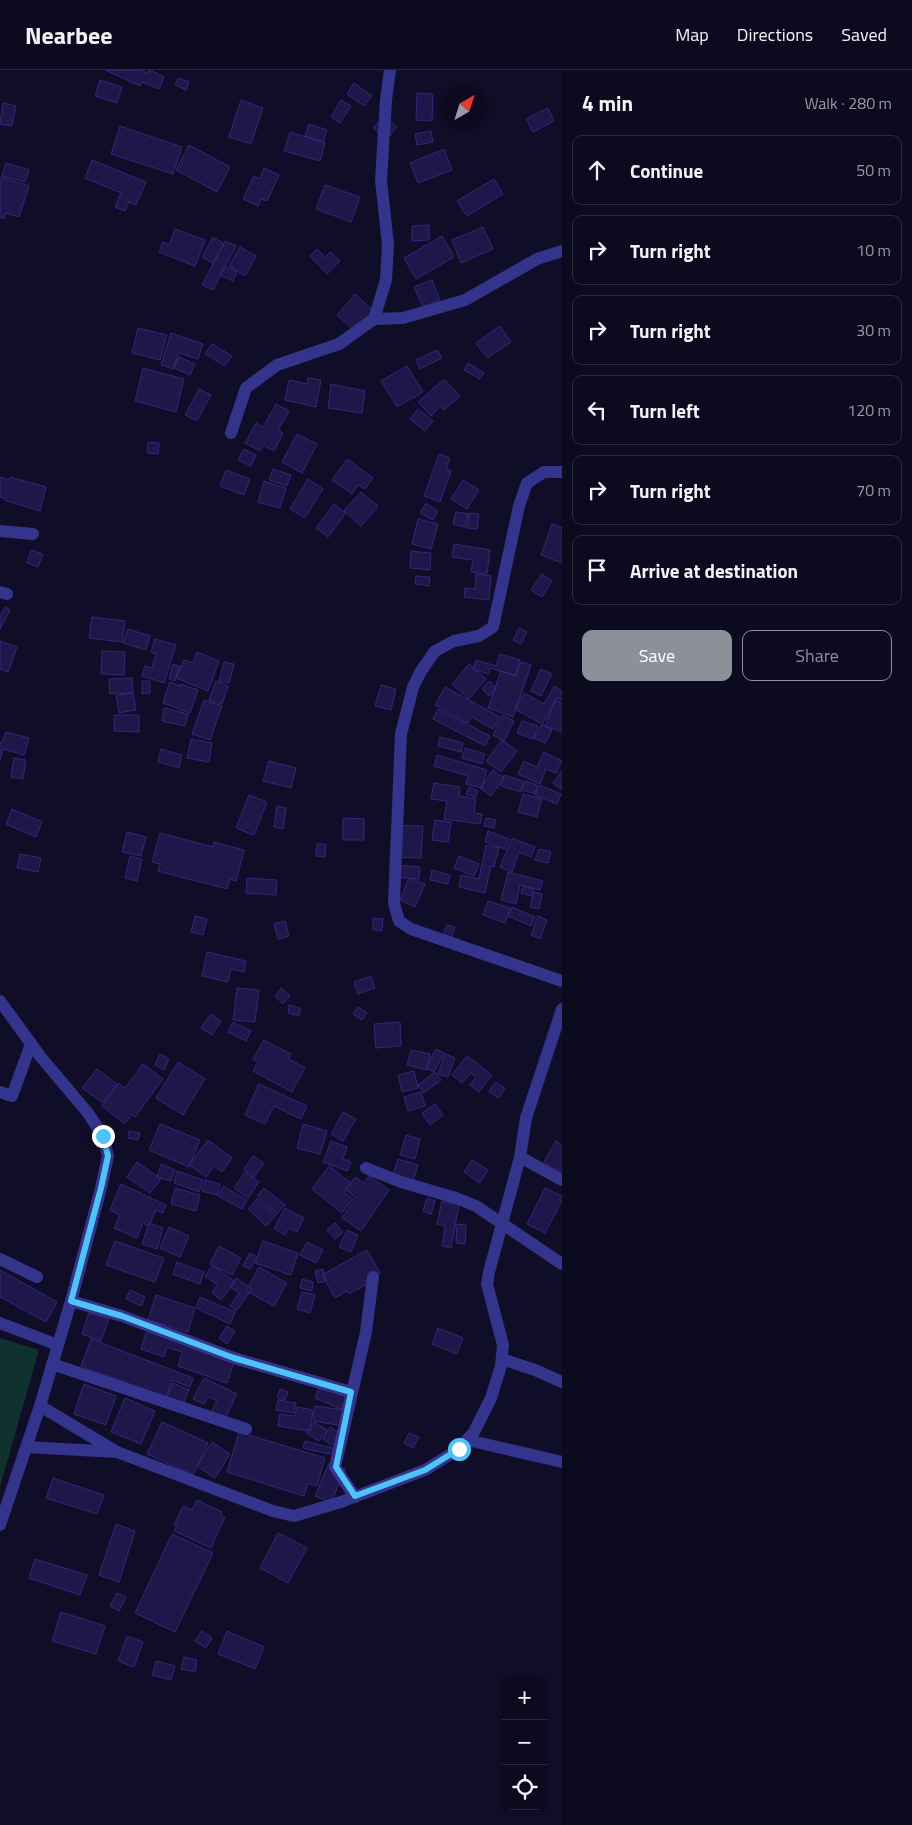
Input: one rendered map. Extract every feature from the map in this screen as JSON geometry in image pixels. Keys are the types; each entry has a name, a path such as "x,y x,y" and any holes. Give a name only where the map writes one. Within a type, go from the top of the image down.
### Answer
{"street":[{"path":"374,319 386,280 388,244 381,180 386,100 390,70"},
{"path":"230,433 246,388 277,365 339,344 374,319 403,318 465,300 538,259 562,252"},
{"path":"562,472 544,472 527,483 519,506 493,627 479,636 454,641 435,651 421,670 413,687 401,734 394,903 400,921 411,929 562,981"},
{"path":"0,532 33,534"},
{"path":"0,1001 31,1044 88,1114 103,1136 108,1156 71,1301 40,1406 0,1525"},
{"path":"40,1406 118,1452 274,1512 294,1516 425,1470 459,1449 474,1432 492,1398 502,1366 503,1345 487,1284 489,1272 520,1157 526,1118 562,1009"},
{"path":"0,1092 12,1096 31,1044"},
{"path":"520,1157 562,1180"},
{"path":"366,1168 401,1182 456,1198 476,1206 562,1264"},
{"path":"0,1259 38,1276"},
{"path":"355,1496 336,1467 351,1392 366,1332 373,1277"},
{"path":"71,1301 122,1316 234,1358 351,1392"},
{"path":"0,1322 58,1345"},
{"path":"502,1359 535,1370 562,1382"},
{"path":"52,1364 246,1429"},
{"path":"467,1440 562,1462"},
{"path":"27,1446 118,1452"}],"green space":[{"path":"0,1338 39,1350 0,1487"}],"building":[{"path":"105,70 141,70 147,73 150,70 164,77 159,89 142,82 140,86"},
{"path":"178,78 189,82 186,90 175,85"},
{"path":"100,80 122,87 117,103 95,96"},
{"path":"354,83 372,96 364,106 347,94"},
{"path":"417,93 433,94 432,121 416,120"},
{"path":"241,100 263,108 251,144 229,137"},
{"path":"341,100 351,106 340,123 331,117"},
{"path":"3,103 16,106 12,126 0,124"},
{"path":"548,108 554,121 533,132 526,119"},
{"path":"384,116 397,127 386,140 373,128"},
{"path":"309,124 327,130 323,142 305,136"},
{"path":"120,126 182,147 173,174 111,154"},
{"path":"431,131 433,142 417,145 415,134"},
{"path":"290,132 325,143 320,161 284,151"},
{"path":"189,145 230,167 217,192 176,170"},
{"path":"444,149 452,170 418,183 410,163"},
{"path":"92,160 146,182 136,205 129,202 125,211 115,207 121,193 85,178"},
{"path":"6,163 29,170 25,182 2,176"},
{"path":"264,168 279,175 267,201 261,199 258,206 243,199 254,176 260,179"},
{"path":"0,177 29,186 19,217 6,213 4,219 0,217"},
{"path":"494,179 503,194 467,216 457,201"},
{"path":"325,185 360,197 351,222 316,209"},
{"path":"429,225 429,240 412,241 412,226"},
{"path":"483,227 493,249 461,263 452,240"},
{"path":"175,229 205,240 195,266 159,252 163,242 169,245"},
{"path":"442,236 454,257 416,279 404,258"},
{"path":"213,237 224,244 213,263 202,257"},
{"path":"225,241 236,246 213,290 202,285"},
{"path":"240,247 256,256 245,276 229,266"},
{"path":"317,249 325,257 331,252 340,261 327,274 310,256"},
{"path":"224,266 237,272 233,281 220,275"},
{"path":"432,280 440,300 423,307 414,287"},
{"path":"355,294 374,311 356,332 337,315"},
{"path":"500,326 511,342 487,358 476,343"},
{"path":"138,328 167,335 160,360 132,353"},
{"path":"171,333 203,344 198,359 179,353 173,369 161,365"},
{"path":"212,344 232,356 225,366 205,354"},
{"path":"437,350 442,358 420,369 416,360"},
{"path":"179,357 195,364 190,375 174,368"},
{"path":"468,363 484,373 480,379 464,370"},
{"path":"407,366 423,392 397,407 381,381"},
{"path":"143,368 184,379 176,412 135,401"},
{"path":"308,378 321,380 316,407 285,400 289,380 307,384"},
{"path":"444,379 460,396 444,410 441,406 431,416 418,402"},
{"path":"331,384 365,391 362,413 328,408"},
{"path":"199,389 211,395 197,421 185,415"},
{"path":"276,404 289,411 278,430 283,433 274,451 263,445 260,451 245,443 256,423 263,427"},
{"path":"418,409 433,421 425,431 410,419"},
{"path":"297,434 317,444 302,473 282,462"},
{"path":"148,442 159,443 158,454 147,453"},
{"path":"244,449 256,455 251,466 238,460"},
{"path":"439,454 450,458 446,469 451,471 440,502 424,496"},
{"path":"347,459 373,478 365,489 358,485 352,494 332,480"},
{"path":"273,469 291,475 287,486 269,480"},
{"path":"226,470 250,479 244,495 220,486"},
{"path":"0,477 10,480 10,477 46,487 40,511 4,500 5,498 0,497"},
{"path":"308,479 323,489 305,518 290,509"},
{"path":"463,480 479,490 467,509 451,499"},
{"path":"264,481 286,488 280,508 258,502"},
{"path":"361,492 378,506 361,526 344,511"},
{"path":"426,503 438,511 433,520 420,513"},
{"path":"334,504 346,513 328,537 316,528"},
{"path":"456,512 468,514 465,527 453,524"},
{"path":"469,513 479,514 477,529 467,528"},
{"path":"418,519 438,524 431,549 412,544"},
{"path":"552,524 562,528 562,563 541,555"},
{"path":"454,544 490,550 487,574 471,572 473,560 452,557"},
{"path":"31,550 43,554 38,567 27,563"},
{"path":"411,551 431,553 430,570 410,568"},
{"path":"476,574 491,576 489,600 464,597 465,588 475,589"},
{"path":"542,574 552,581 542,597 531,590"},
{"path":"416,576 430,577 429,586 415,584"},
{"path":"5,607 10,610 0,629 0,616"},
{"path":"92,617 125,621 122,642 89,638"},
{"path":"519,628 527,632 521,644 513,640"},
{"path":"128,629 150,636 146,650 123,643"},
{"path":"155,639 176,645 164,683 142,676 145,666 152,668 156,654 151,652"},
{"path":"0,641 17,647 8,672 0,669"},
{"path":"102,651 125,652 124,675 101,674"},
{"path":"197,652 219,661 208,691 176,678 184,660 193,663"},
{"path":"500,654 520,660 515,676 490,668 488,674 473,669 476,660 496,666"},
{"path":"224,662 234,664 229,683 219,681"},
{"path":"521,662 531,665 513,717 488,708 501,671 516,676"},
{"path":"173,664 180,666 175,681 169,679"},
{"path":"469,664 486,679 469,699 452,684"},
{"path":"541,669 552,674 541,696 531,691"},
{"path":"132,678 133,693 110,694 109,679"},
{"path":"142,681 150,681 150,693 142,694"},
{"path":"216,681 228,686 222,704 209,700"},
{"path":"490,681 496,689 489,696 482,689"},
{"path":"170,682 198,690 190,713 163,703"},
{"path":"381,685 396,689 391,710 375,706"},
{"path":"554,686 562,691 562,700 557,698 542,725 552,730 545,743 534,738 542,724 515,709 524,693 544,704"},
{"path":"445,687 500,717 493,729 472,717 468,723 435,705"},
{"path":"133,692 136,710 119,713 116,696"},
{"path":"204,700 222,706 210,740 192,734"},
{"path":"555,700 562,703 562,732 545,726"},
{"path":"164,708 188,714 185,726 162,721"},
{"path":"438,709 490,736 485,746 433,719"},
{"path":"114,715 139,715 139,732 114,731"},
{"path":"503,715 514,721 504,741 493,735"},
{"path":"522,721 538,726 533,739 517,733"},
{"path":"6,732 29,738 24,755 3,749 0,760 0,742 2,743"},
{"path":"440,737 463,743 461,752 438,746"},
{"path":"191,739 212,743 209,762 187,758"},
{"path":"502,740 517,751 501,772 486,761"},
{"path":"465,748 485,754 482,764 462,758"},
{"path":"161,749 182,755 179,768 158,762"},
{"path":"544,752 562,761 556,773 546,769 540,784 518,774 524,761 537,767"},
{"path":"437,755 487,770 482,788 466,784 468,776 434,766"},
{"path":"14,758 26,760 23,779 11,777"},
{"path":"269,761 296,768 291,788 263,781"},
{"path":"493,770 504,778 491,796 480,788"},
{"path":"562,771 562,790 553,783"},
{"path":"504,775 523,781 521,792 501,786"},
{"path":"525,781 537,785 535,794 522,790"},
{"path":"434,783 460,787 459,796 476,799 474,813 482,814 480,824 444,819 447,801 431,799"},
{"path":"539,785 561,794 557,804 535,795"},
{"path":"469,787 478,791 475,797 466,794"},
{"path":"523,794 542,799 537,817 518,812"},
{"path":"249,795 267,802 254,835 236,828"},
{"path":"277,806 286,808 283,829 274,827"},
{"path":"12,809 42,822 36,837 6,824"},
{"path":"343,818 364,819 364,840 343,840"},
{"path":"486,818 496,820 494,828 484,826"},
{"path":"435,820 451,822 448,842 432,840"},
{"path":"396,825 423,826 421,858 394,857"},
{"path":"488,831 509,839 505,849 485,842"},
{"path":"127,832 146,837 141,856 122,852"},
{"path":"160,833 213,847 214,842 244,850 236,881 230,879 227,889 158,871 160,864 152,862"},
{"path":"512,838 535,847 531,857 519,852 512,872 500,867"},
{"path":"317,844 326,844 325,857 316,856"},
{"path":"486,845 499,848 494,867 491,866 485,893 459,887 461,875 479,879"},
{"path":"539,849 551,852 548,863 535,860"},
{"path":"20,854 41,858 38,872 17,868"},
{"path":"130,856 142,859 137,881 125,878"},
{"path":"459,856 479,864 474,876 454,868"},
{"path":"397,865 420,867 419,879 395,877"},
{"path":"432,870 450,875 448,884 430,880"},
{"path":"508,872 543,881 540,890 520,885 516,904 501,900"},
{"path":"247,878 277,880 276,895 246,893"},
{"path":"409,878 425,884 415,907 400,900"},
{"path":"524,886 534,890 532,896 521,893"},
{"path":"534,892 542,894 539,909 530,907"},
{"path":"488,901 510,908 505,923 483,915"},
{"path":"512,907 535,917 531,926 508,916"},
{"path":"195,916 207,919 203,935 191,932"},
{"path":"538,916 547,920 540,939 531,935"},
{"path":"373,918 383,919 382,931 373,930"},
{"path":"285,921 289,936 278,939 274,924"},
{"path":"447,925 455,927 451,939 443,936"},
{"path":"207,952 246,961 244,972 231,969 228,982 202,976"},
{"path":"371,976 375,988 358,994 354,982"},
{"path":"237,988 259,990 255,1022 233,1020"},
{"path":"281,988 290,996 283,1004 275,996"},
{"path":"289,1005 300,1008 299,1016 288,1013"},
{"path":"358,1007 367,1013 362,1020 353,1014"},
{"path":"211,1014 221,1021 212,1035 201,1028"},
{"path":"233,1022 251,1031 246,1041 228,1032"},
{"path":"400,1022 401,1046 376,1048 374,1024"},
{"path":"264,1040 291,1054 289,1059 305,1068 292,1092 253,1071 258,1062 253,1059"},
{"path":"436,1049 444,1053 434,1072 426,1068"},
{"path":"411,1050 430,1054 427,1070 407,1065"},
{"path":"160,1054 169,1059 164,1070 155,1065"},
{"path":"445,1054 455,1058 448,1077 438,1074"},
{"path":"467,1056 492,1075 479,1092 470,1085 476,1077 471,1073 462,1083 452,1075"},
{"path":"178,1062 205,1079 183,1115 156,1098"},
{"path":"143,1064 163,1079 135,1117 132,1114 125,1124 102,1106 119,1083 125,1088"},
{"path":"97,1069 117,1084 103,1103 82,1088"},
{"path":"414,1071 418,1088 402,1092 398,1075"},
{"path":"435,1072 441,1080 424,1093 418,1085"},
{"path":"495,1082 505,1088 499,1098 489,1092"},
{"path":"259,1084 307,1106 301,1119 274,1106 265,1124 245,1115"},
{"path":"421,1092 425,1106 408,1111 404,1097"},
{"path":"435,1104 443,1115 430,1125 422,1113"},
{"path":"343,1112 356,1119 343,1141 331,1134"},
{"path":"160,1124 200,1140 189,1167 149,1150"},
{"path":"303,1124 327,1131 320,1154 297,1148"},
{"path":"129,1131 140,1133 138,1140 128,1138"},
{"path":"406,1135 420,1139 415,1159 400,1155"},
{"path":"208,1140 232,1158 222,1172 214,1166 206,1177 189,1165"},
{"path":"331,1141 347,1147 343,1159 351,1162 347,1171 323,1162"},
{"path":"556,1141 562,1145 562,1172 544,1162"},
{"path":"253,1156 264,1163 254,1177 244,1169"},
{"path":"398,1159 418,1165 412,1185 392,1179"},
{"path":"472,1160 488,1170 480,1183 464,1172"},
{"path":"137,1162 161,1179 150,1193 127,1177"},
{"path":"161,1164 175,1170 171,1181 157,1177"},
{"path":"329,1166 351,1183 344,1192 353,1199 342,1213 312,1189"},
{"path":"177,1171 203,1180 199,1192 174,1183"},
{"path":"245,1172 259,1182 248,1198 234,1188"},
{"path":"369,1176 389,1190 361,1231 342,1218 356,1198 346,1190 355,1177 364,1183"},
{"path":"205,1180 220,1184 217,1195 202,1191"},
{"path":"121,1184 166,1205 163,1213 156,1210 149,1226 143,1223 137,1238 114,1228 120,1215 110,1210"},
{"path":"223,1186 247,1200 242,1209 218,1196"},
{"path":"175,1188 200,1195 196,1211 171,1204"},
{"path":"264,1188 285,1205 277,1214 257,1196"},
{"path":"545,1188 562,1196 562,1200 545,1233 527,1224"},
{"path":"427,1198 435,1201 431,1214 423,1211"},
{"path":"257,1199 276,1215 266,1226 248,1209"},
{"path":"442,1201 459,1205 451,1248 442,1246 445,1226 437,1224"},
{"path":"285,1208 304,1218 297,1232 289,1228 285,1235 274,1229"},
{"path":"149,1223 163,1228 157,1249 142,1244"},
{"path":"335,1223 343,1232 335,1239 327,1230"},
{"path":"457,1224 466,1225 465,1244 456,1243"},
{"path":"169,1227 189,1236 180,1257 160,1248"},
{"path":"347,1230 358,1235 351,1252 339,1247"},
{"path":"115,1241 164,1258 155,1282 106,1265"},
{"path":"263,1241 298,1253 291,1275 255,1263"},
{"path":"307,1242 323,1250 316,1263 300,1255"},
{"path":"219,1246 241,1258 232,1275 210,1264"},
{"path":"367,1250 380,1273 365,1281 367,1284 349,1294 347,1291 335,1298 322,1275"},
{"path":"250,1253 257,1257 250,1269 243,1266"},
{"path":"177,1262 204,1272 200,1284 173,1274"},
{"path":"213,1265 235,1282 221,1300 212,1293 217,1285 205,1276"},
{"path":"259,1267 287,1283 274,1306 246,1291"},
{"path":"323,1269 326,1281 318,1283 315,1271"},
{"path":"0,1270 57,1302 46,1322 0,1297"},
{"path":"236,1278 252,1289 236,1311 230,1306 239,1293 230,1287"},
{"path":"302,1279 313,1282 312,1291 300,1288"},
{"path":"130,1290 145,1297 141,1306 126,1299"},
{"path":"302,1292 315,1295 310,1313 297,1309"},
{"path":"156,1295 195,1308 188,1332 148,1320"},
{"path":"200,1297 235,1312 230,1324 196,1308"},
{"path":"89,1313 109,1319 101,1341 82,1334"},
{"path":"227,1326 235,1331 227,1344 219,1338"},
{"path":"438,1328 463,1338 457,1354 432,1344"},
{"path":"147,1330 235,1359 227,1383 178,1366 182,1352 167,1347 164,1357 141,1349"},
{"path":"91,1339 193,1378 190,1387 172,1380 166,1398 81,1366"},
{"path":"204,1378 237,1394 224,1420 210,1414 217,1401 208,1397 204,1404 193,1399"},
{"path":"173,1383 189,1390 183,1404 167,1398"},
{"path":"84,1384 116,1396 106,1425 74,1414"},
{"path":"320,1386 346,1397 341,1409 315,1398"},
{"path":"280,1389 288,1392 285,1400 277,1398"},
{"path":"125,1398 155,1411 141,1444 111,1432"},
{"path":"278,1400 296,1403 294,1413 276,1410"},
{"path":"315,1406 345,1410 343,1426 313,1421"},
{"path":"297,1407 313,1410 310,1431 278,1426 280,1414 295,1416"},
{"path":"162,1422 208,1443 193,1475 147,1454"},
{"path":"314,1422 327,1430 319,1441 306,1433"},
{"path":"330,1427 343,1435 335,1447 323,1439"},
{"path":"239,1432 325,1458 317,1486 308,1483 304,1496 227,1472"},
{"path":"409,1433 419,1437 413,1448 404,1443"},
{"path":"305,1441 336,1449 334,1455 303,1448"},
{"path":"212,1442 230,1454 215,1478 197,1466"},
{"path":"329,1463 345,1469 331,1503 315,1496"},
{"path":"53,1478 104,1495 97,1514 46,1498"},
{"path":"197,1500 222,1512 220,1515 225,1517 211,1548 174,1531 177,1526 174,1525 183,1506 192,1510"},
{"path":"116,1524 135,1531 119,1582 99,1575"},
{"path":"278,1533 307,1548 288,1583 260,1568"},
{"path":"172,1534 213,1553 175,1632 135,1613"},
{"path":"35,1559 87,1575 80,1595 29,1578"},
{"path":"117,1593 126,1597 119,1611 110,1606"},
{"path":"61,1612 105,1626 96,1654 52,1641"},
{"path":"202,1631 212,1638 206,1648 195,1641"},
{"path":"227,1631 264,1647 255,1669 218,1654"},
{"path":"127,1636 143,1642 134,1667 118,1661"},
{"path":"184,1657 197,1660 195,1672 181,1669"},
{"path":"156,1661 175,1666 171,1680 152,1675"}],"route":[{"path":"103,1136 108,1156 71,1301 122,1316 234,1358 351,1392 336,1467 355,1496 425,1470 459,1449"}]}
